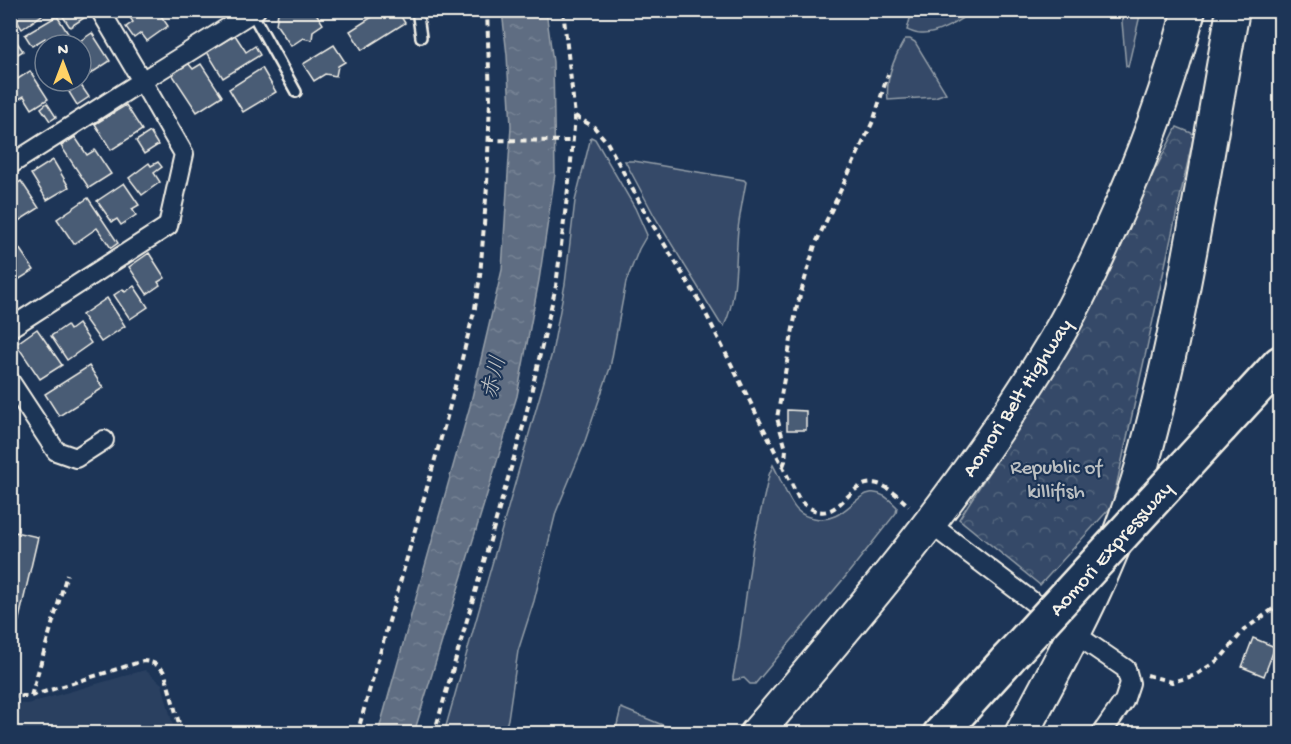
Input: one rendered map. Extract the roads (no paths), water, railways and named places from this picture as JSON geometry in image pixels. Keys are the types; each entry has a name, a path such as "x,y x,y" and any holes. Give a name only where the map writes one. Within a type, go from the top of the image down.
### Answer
{"highway":[{"name":"Aomori Belt Highway","path":"756,734 823,656 957,488 1019,398 1053,343 1087,281 1157,119 1189,10"},
{"path":"1021,734 1075,634 1112,551 1143,459 1171,345 1194,234 1233,10"},
{"name":"Aomori Expressway","path":"940,734 1281,363"}],"street":[{"path":"10,328 168,226 184,154 100,10"},
{"path":"10,165 254,12"},
{"path":"10,381 56,451 76,458 104,440"},
{"path":"929,523 1075,634 1126,669 1130,683 1124,701 1101,734"}],"lane":[{"path":"417,10 421,37"},
{"path":"254,12 296,92"}],"water":[{"name":"赤川","path":"502,11 546,11 553,62 555,174 539,280 517,396 414,733 378,733 470,406 502,270 511,126"}],"park label":[{"name":"Republic of killifish","path":"1056,478"}]}
